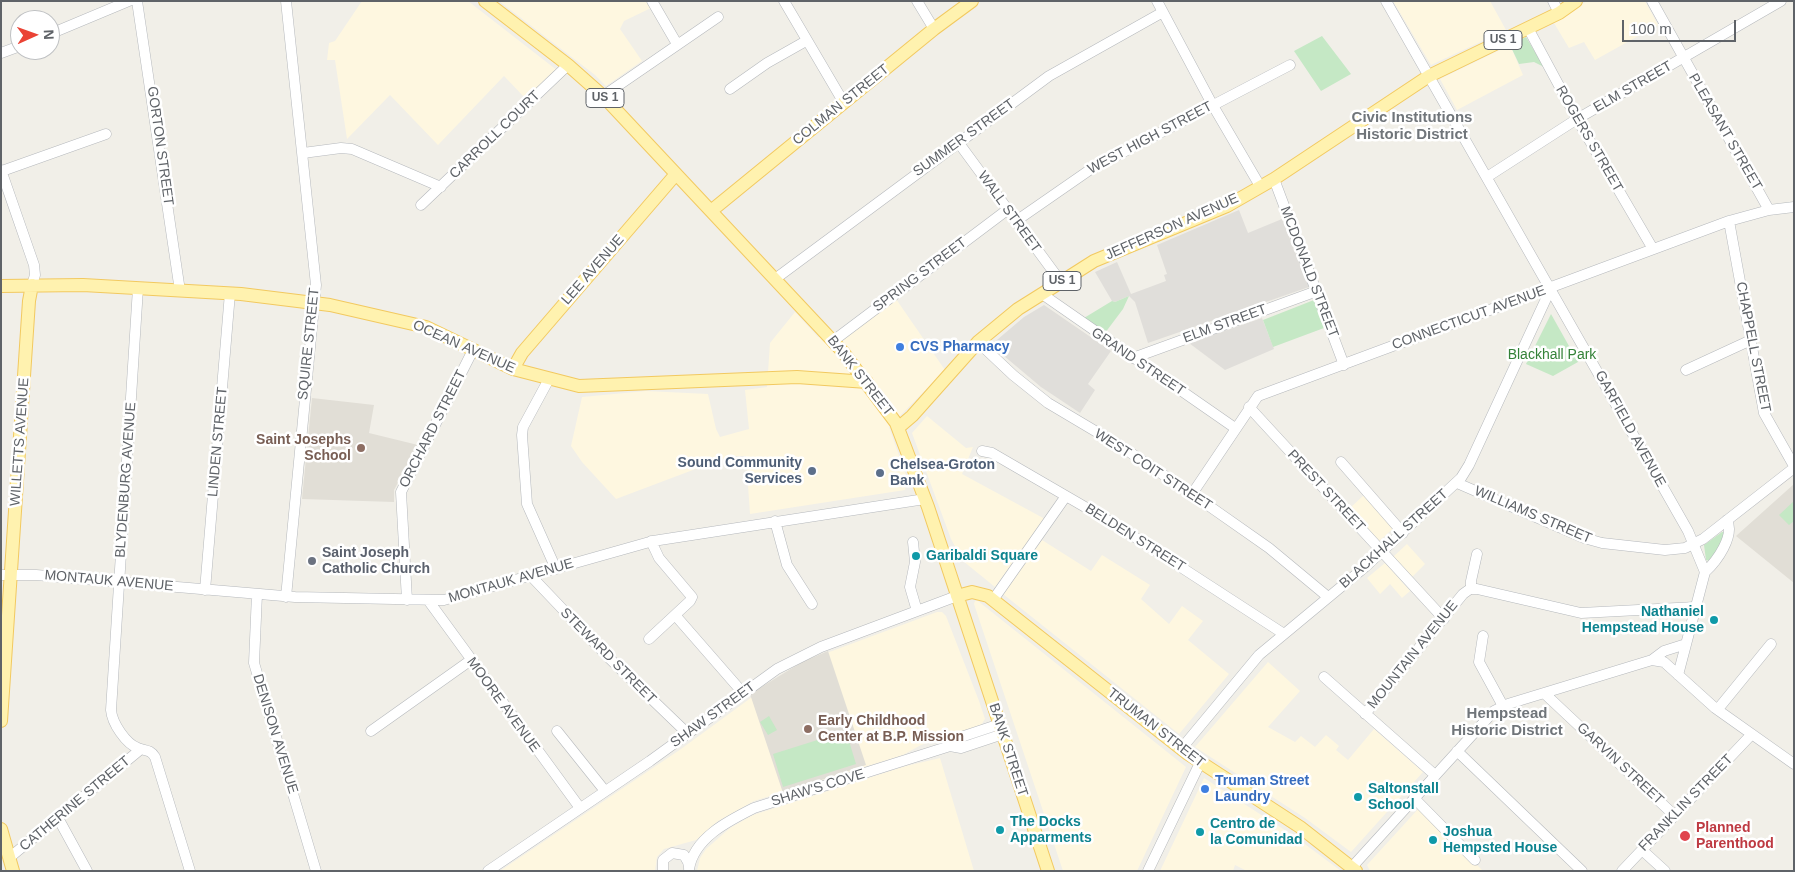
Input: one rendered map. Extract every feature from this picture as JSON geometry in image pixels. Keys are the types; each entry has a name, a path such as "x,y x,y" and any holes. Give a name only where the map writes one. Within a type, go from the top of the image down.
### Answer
{"main road":[{"name":"BANK STREET","path":"485,1 568,65 602,96 833,341 867,382 898,428 925,499 1048,871"},
{"name":"COLMAN STREET","path":"711,211 934,29 972,1"},
{"name":"JEFFERSON AVENUE","path":"898,428 912,416 978,342 1018,309 1094,261 1227,206 1274,179 1429,76 1560,13 1576,1"},
{"name":"LEE AVENUE","path":"513,369 522,353 676,174"},
{"name":"OCEAN AVENUE","path":"1,286 32,285 180,290 230,293 315,303 414,324 438,332 513,369 584,386 645,382 804,377 867,382"},
{"name":"WILLETTS AVENUE","path":"1,721 6,575 29,301 32,285"},
{"name":"TRUMAN STREET","path":"957,596 978,592 993,600 1181,749 1300,827 1354,869"},
{"path":"1,829 11,865"}],"street":[{"path":"60,30 129,1"},
{"name":"GORTON STREET","path":"137,1 180,290"},
{"name":"SQUIRE STREET","path":"286,1 314,258 315,303 299,446 286,596"},
{"path":"652,1 677,44"},
{"path":"784,1 844,103"},
{"path":"917,1 934,29"},
{"path":"1157,1 1212,104 1260,186"},
{"name":"GARFIELD AVENUE","path":"1386,1 1551,288 1694,544 1705,572"},
{"path":"1553,1 1560,13"},
{"name":"PLEASANT STREET","path":"1652,1 1682,58 1769,210"},
{"name":"ELM STREET","path":"1487,177 1577,119 1781,1"},
{"name":"SUMMER STREET","path":"775,280 958,142 1050,76 1163,12"},
{"path":"602,96 718,17"},
{"name":"ROGERS STREET","path":"1528,28 1577,119 1653,249"},
{"path":"730,89 767,63 806,41"},
{"name":"CARROLL COURT","path":"421,205 568,65"},
{"name":"WEST HIGH STREET","path":"1016,221 1091,169 1212,104 1290,65"},
{"path":"2,171 106,134"},
{"name":"WALL STREET","path":"958,142 1061,282"},
{"path":"302,153 341,148 352,149 441,187"},
{"name":"WILLETTS AVENUE","path":"2,171 34,265 35,275 32,285"},
{"name":"MCDONALD STREET","path":"1274,179 1344,365"},
{"name":"CONNECTICUT AVENUE","path":"1192,494 1258,396 1729,221 1769,210 1794,206"},
{"name":"SPRING STREET","path":"833,341 1007,210"},
{"name":"CHAPPELL STREET","path":"1729,221 1764,413 1794,467"},
{"name":"BLYDENBURG AVENUE","path":"138,288 111,710 116,726 131,744 149,751 155,756 190,871"},
{"name":"BLACKHALL STREET","path":"1181,749 1252,664 1284,634 1403,533 1457,483 1469,466 1551,288"},
{"name":"ELM STREET","path":"1133,358 1317,291"},
{"name":"LINDEN STREET","path":"205,590 230,293"},
{"name":"GRAND STREET","path":"1042,294 1235,428"},
{"path":"1686,370 1751,340"},
{"name":"WEST COIT STREET","path":"978,342 1013,375 1048,403 1122,447 1192,494 1269,548 1328,597"},
{"name":"ORCHARD STREET","path":"407,600 401,492 473,350"},
{"path":"549,379 524,427 522,435 526,504 556,569"},
{"name":"PREST STREET","path":"1249,407 1444,619"},
{"name":"BELDEN STREET","path":"982,451 992,453 1163,554 1284,634"},
{"path":"1341,462 1403,533"},
{"name":"WILLIAMS STREET","path":"1457,483 1592,541 1665,550 1680,549 1694,544 1794,467"},
{"path":"993,600 1066,496"},
{"name":"MONTAUK AVENUE","path":"6,575 286,596 407,600 456,598 651,541 925,499"},
{"path":"1678,675 1705,572 1714,561 1729,535 1727,520"},
{"path":"775,521 787,565 812,604"},
{"path":"649,639 691,601 691,596 659,558 651,541"},
{"path":"913,542 915,562 910,587 917,611"},
{"path":"1477,554 1471,581 1472,589 1581,612 1696,607"},
{"name":"STEWARD STREET","path":"531,576 609,658 688,734"},
{"name":"MOUNTAIN AVENUE","path":"1365,714 1463,594 1472,589"},
{"name":"DENISON AVENUE","path":"257,594 254,664 316,871"},
{"name":"SHAW STREET","path":"488,871 688,734 777,669 806,654 957,596"},
{"name":"MOORE AVENUE","path":"428,600 580,808"},
{"path":"675,615 743,693"},
{"path":"1483,636 1479,662 1503,706"},
{"path":"1354,869 1414,798 1490,714 1503,706 1652,660 1664,652 1686,644"},
{"path":"1718,709 1771,644"},
{"path":"371,731 471,660"},
{"path":"1652,660 1664,662 1718,709 1751,734 1792,758"},
{"path":"1324,677 1435,775"},
{"name":"GARVIN STREET","path":"1544,693 1674,815"},
{"name":"SHAW'S COVE","path":"676,853 695,849 728,822 754,808 950,746 958,738 1001,729"},
{"path":"558,731 605,791"},
{"name":"FRANKLIN STREET","path":"1622,871 1751,734"},
{"name":"CATHERINE STREET","path":"11,865 58,818 141,749"},
{"path":"1457,751 1582,871"},
{"path":"1148,871 1200,763"},
{"path":"1414,798 1475,860"},
{"path":"58,818 87,871"},
{"path":"688,870 695,849"},
{"path":"1642,850 1665,871"},
{"path":"662,870 666,857 676,853 686,858 688,870"}],"shaded area":[{"path":"362,1 468,1 558,71 527,100 504,76 438,145 390,95 347,139 335,60 327,60 329,43 335,41"},
{"path":"499,1 647,1 651,8 624,21 620,29 642,61 606,86 595,75"},
{"path":"1393,1 1490,1 1506,30 1431,65"},
{"path":"1587,1 1645,1 1658,25 1595,60 1584,42 1569,48 1554,23"},
{"path":"1510,45 1523,75 1457,110 1440,79"},
{"path":"1239,210 1248,233 1282,219 1309,287 1148,343 1135,302 1129,296 1115,302 1112,301 1095,272 1117,262 1131,294 1166,281 1164,275 1167,274 1157,245"},
{"path":"896,299 945,370 889,427 907,478 905,490 750,514 746,456 730,456 616,499 582,462 571,446 582,397 646,391 708,394 716,429 720,437 749,429 745,390 767,387 770,343 795,312 818,337 844,338"},
{"path":"1044,305 1111,351 1088,384 1095,390 1080,413 1041,387 991,345 1024,317"},
{"path":"1262,318 1274,349 1225,370 1189,343"},
{"name":"Saint Josephs School","path":"312,398 374,405 369,433 418,445 394,490 394,502 302,499"},
{"path":"927,416 966,448 973,447 962,474 1045,519 995,587 963,561 951,539 912,433"},
{"path":"1794,484 1794,583 1736,536"},
{"path":"1365,494 1395,527 1379,541 1349,509"},
{"path":"1042,540 1091,571 1102,555 1150,585 1141,599 1169,624 1182,606 1203,621 1188,640 1229,674 1179,734 1003,594"},
{"path":"1407,544 1425,564 1412,577 1393,557"},
{"path":"1385,563 1410,591 1402,598 1390,584 1380,594 1367,578"},
{"path":"975,601 978,601 1186,767 1137,871 1063,871 974,604"},
{"path":"937,612 942,612 946,616 985,719 981,725 921,745 903,755 754,801 718,821 696,840 664,849 657,857 655,871 500,871 681,749 763,689 824,654"},
{"name":"Early Childhood Center at B.P. Mission","path":"828,651 866,765 783,793 750,694 802,662"},
{"path":"1268,662 1300,691 1268,727 1295,742 1301,736 1315,747 1326,735 1339,746 1336,750 1348,760 1374,729 1423,772 1351,852 1305,818 1195,747"},
{"path":"940,758 974,871 697,871 700,858 706,849 730,828 753,815 906,766"},
{"path":"1204,778 1294,836 1341,871 1247,871 1235,865 1233,871 1160,871"},
{"path":"1420,807 1483,871 1370,871 1367,865"}],"green space":[{"path":"1322,36 1351,74 1321,91 1294,51"},
{"path":"1526,37 1544,67 1534,62 1519,64 1510,45"},
{"path":"1129,296 1123,309 1105,333 1084,318 1112,301 1115,302"},
{"path":"1314,300 1324,328 1273,347 1263,320"},
{"name":"Blackhall Park","path":"1551,314 1578,362 1553,376 1526,364"},
{"path":"1794,501 1794,521 1789,525 1779,515"},
{"path":"1724,532 1725,537 1710,561 1706,560 1704,545"},
{"path":"769,716 777,730 768,735 760,722"},
{"path":"846,731 856,764 783,787 773,754"}],"place":[{"name":"CVS Pharmacy","path":"900,347"},
{"name":"Saint Josephs School","path":"361,448"},
{"name":"Sound Community Services","path":"812,471"},
{"name":"Chelsea-Groton Bank","path":"880,473"},
{"name":"Garibaldi Square","path":"916,556"},
{"name":"Saint Joseph Catholic Church","path":"312,561"},
{"name":"Nathaniel Hempstead House","path":"1714,620"},
{"name":"Early Childhood Center at B.P. Mission","path":"808,729"},
{"name":"Truman Street Laundry","path":"1205,789"},
{"name":"Saltonstall School","path":"1358,797"},
{"name":"The Docks Apparments","path":"1000,830"},
{"name":"Centro de la Comunidad","path":"1200,832"},
{"name":"Planned Parenthood","path":"1685,836"},
{"name":"Joshua Hempsted House","path":"1433,840"}],"district":[{"name":"Civic Institutions Historic District","path":"1412,126"},
{"name":"Hempstead Historic District","path":"1507,722"}]}
